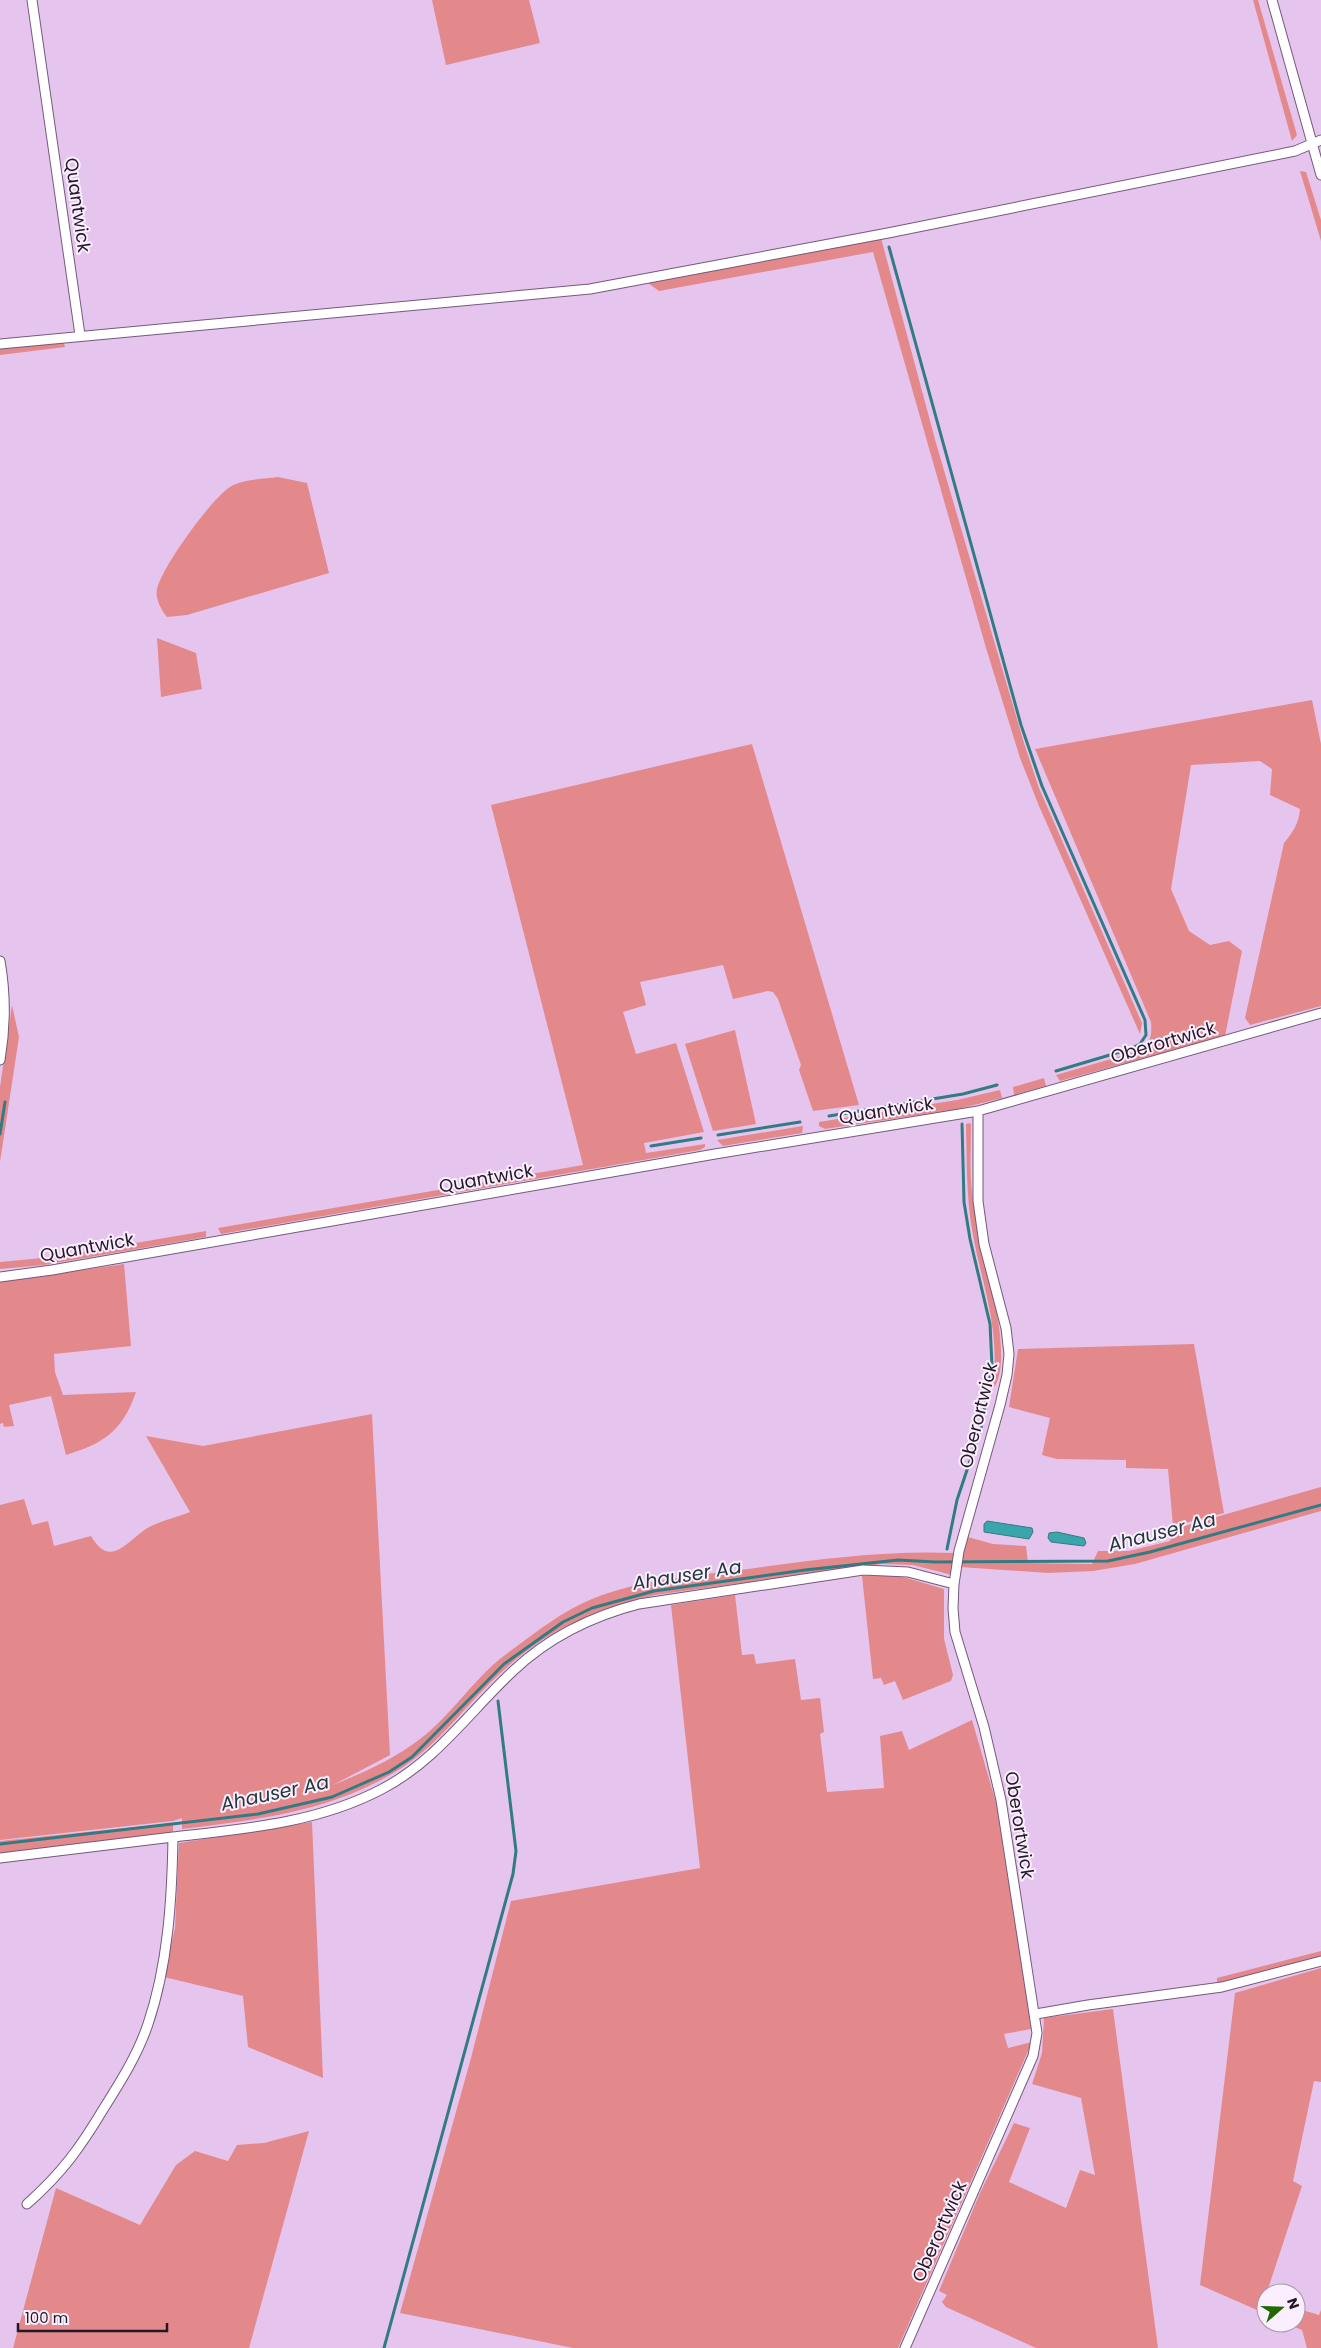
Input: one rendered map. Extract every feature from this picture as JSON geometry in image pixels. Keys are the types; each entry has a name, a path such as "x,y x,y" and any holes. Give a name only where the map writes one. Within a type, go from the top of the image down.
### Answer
{"street":[{"name":"Quantwick","path":"32,0 80,335"},
{"path":"1272,0 1321,175"},
{"path":"0,344 80,335 590,289 1109,189 1295,151 1321,140"},
{"path":"0,961 5,992 6,1020 0,1060"},
{"name":"Oberortwick","path":"906,2348 1033,2056 1037,2033 1036,2014 1013,1886 1001,1800 984,1727 955,1632 954,1584 959,1551 1000,1404 1007,1376 1009,1354 1006,1328 984,1244 978,1201 978,1111 1321,1013"},
{"name":"Quantwick","path":"0,1277 52,1270 705,1156 978,1111"},
{"path":"0,1858 274,1825 297,1820 355,1801 382,1790 402,1778 440,1746 514,1670 536,1651 564,1633 616,1610 639,1604 863,1570 908,1572 954,1584"},
{"path":"27,2204 68,2164 130,2066 148,2024 160,1979 168,1927 173,1837"},
{"path":"1036,2014 1088,2005 1222,1988 1321,1961"}],"shaded area":[{"path":"432,0 529,0 540,43 446,65"},
{"path":"1253,0 1258,0 1297,135 1292,141"},
{"path":"1300,171 1306,172 1321,220 1321,241"},
{"path":"881,238 936,443 1024,743 1039,788 1142,1023 1140,1034 1039,806 1020,758 986,648 873,252 659,291 648,283"},
{"path":"63,340 65,347 0,355 0,348"},
{"path":"278,477 307,483 329,573 187,615 167,617 159,604 157,589 168,565 188,534 211,505 230,487 247,481"},
{"path":"157,638 196,653 202,689 161,697"},
{"path":"1312,700 1321,744 1321,1006 1250,1025 1245,1018 1284,843 1295,827 1300,809 1270,795 1272,769 1260,761 1191,765 1171,889 1189,931 1210,945 1229,941 1242,951 1225,1036 1060,1081 1056,1075 1142,1050 1150,1038 1151,1022 1035,749"},
{"path":"752,744 859,1105 813,1111 799,1070 801,1065 778,999 773,992 768,991 733,999 723,965 640,982 646,1005 623,1012 636,1054 676,1043 704,1132 644,1143 646,1153 705,1144 705,1147 700,1150 221,1234 218,1228 583,1165 491,805"},
{"path":"12,1005 19,1037 0,1162 0,1087"},
{"path":"735,1030 756,1124 713,1131 685,1044"},
{"path":"1044,1078 1046,1086 1014,1095 1013,1087"},
{"path":"1000,1090 1002,1098 958,1109 825,1129 819,1126 819,1122 957,1100"},
{"path":"966,1124 971,1124 973,1200 999,1326 1000,1373 993,1389 995,1367 993,1328 973,1235 969,1207"},
{"path":"803,1126 802,1133 723,1146 717,1140"},
{"path":"206,1231 206,1237 44,1265 0,1269 0,1262 53,1257"},
{"path":"124,1264 131,1346 54,1354 55,1372 63,1395 136,1392 131,1406 118,1426 110,1434 91,1446 66,1455 51,1396 9,1405 14,1426 4,1427 3,1423 0,1424 0,1282"},
{"path":"1194,1344 1224,1513 1173,1526 1168,1469 1126,1468 1126,1460 1057,1459 1042,1455 1050,1418 1009,1407 1018,1349"},
{"path":"372,1414 390,1755 333,1785 378,1765 420,1739 443,1718 485,1672 509,1652 549,1623 592,1599 628,1587 684,1577 874,1554 955,1553 952,1575 913,1565 882,1564 655,1595 631,1601 608,1608 566,1626 527,1650 490,1683 436,1740 413,1760 374,1784 348,1795 322,1804 268,1817 182,1829 182,1818 173,1821 0,1840 0,1505 24,1499 32,1525 48,1521 54,1546 91,1536 98,1545 110,1552 123,1547 148,1528 190,1512 146,1436 203,1446"},
{"path":"1321,1487 1321,1511 1135,1564 1093,1571 1048,1573 960,1567 968,1537 993,1544 1026,1546 1028,1563 1092,1564 1098,1551 1129,1551 1170,1541 1174,1529"},
{"path":"987,1521 1032,1528 1033,1532 1029,1539 984,1532 984,1524"},
{"path":"1057,1532 1084,1538 1086,1543 1084,1546 1051,1542 1048,1538 1049,1533"},
{"path":"886,1575 907,1578 944,1589 944,1639 953,1675 951,1681 903,1700 895,1681 884,1685 881,1678 873,1679 862,1576"},
{"path":"735,1595 742,1655 754,1654 756,1664 795,1659 801,1700 820,1698 824,1732 820,1734 827,1792 884,1788 880,1736 902,1731 909,1750 972,1720 997,1806 1035,2026 1031,2029 1004,2034 1008,2048 1032,2042 898,2348 573,2348 400,2313 471,2058 511,1901 700,1868 671,1605"},
{"path":"312,1822 323,2078 248,2047 243,1996 164,1977 175,1928 179,1843"},
{"path":"173,1823 173,1834 0,1856 0,1841"},
{"path":"1321,1951 1321,1958 1217,1983 1217,1978"},
{"path":"1321,1968 1321,2082 1314,2081 1293,2181 1302,2186 1270,2283 1256,2283 1256,2310 1200,2285 1235,1993"},
{"path":"1113,2009 1158,2348 1036,2348 946,2307 942,2302 947,2295 939,2291 980,2193 1014,2123 1030,2128 1009,2182 1066,2208 1080,2170 1095,2175 1081,2098 1032,2084 1042,2053 1044,2018"},
{"path":"309,2131 249,2348 13,2348 56,2188 140,2225 176,2165 195,2151 228,2161 237,2145 264,2143"},
{"path":"1321,2310 1321,2348 1307,2348 1303,2333 1306,2333 1306,2311 1319,2315"}],"waterway":[{"path":"889,247 1021,725 1042,786 1145,1020 1146,1035 1140,1044 1130,1049 1056,1071"},
{"path":"829,1116 963,1094 997,1085"},
{"path":"0,1134 5,1102"},
{"path":"718,1135 800,1122"},
{"path":"947,1549 957,1500 981,1428 992,1366 990,1324 970,1239 964,1202 962,1124"},
{"path":"651,1146 701,1138"},
{"name":"Ahauser Aa","path":"0,1844 258,1814 332,1797 389,1772 412,1757 504,1664 563,1622 592,1608 654,1591 805,1570 898,1560 935,1562 1108,1561 1150,1552 1321,1505"},
{"path":"384,2348 513,1874 516,1851 498,1701"}]}
